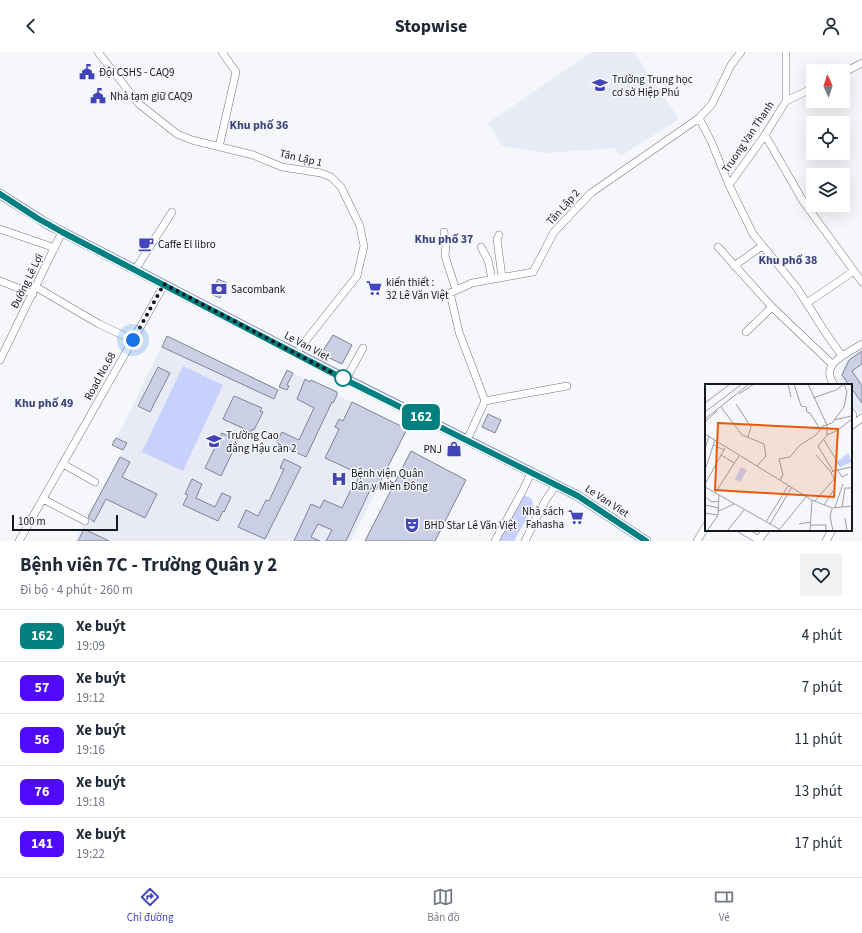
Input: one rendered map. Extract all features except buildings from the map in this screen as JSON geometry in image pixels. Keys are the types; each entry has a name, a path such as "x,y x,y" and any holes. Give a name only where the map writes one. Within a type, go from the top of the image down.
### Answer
{"main road":[{"name":"Le Van Viet","path":"0,194 62,232 346,380 578,496 646,541"}],"street":[{"name":"Tân Lập 1","path":"98,52 139,104 177,134 192,140 253,155 282,167 321,173 331,177 341,186 360,226 364,246 357,276 296,353"},
{"path":"219,146 236,72 222,52"},
{"path":"730,52 738,55"},
{"name":"Truong Van Thanh","path":"786,52 786,101 765,135 729,185 753,234 798,288 842,356"},
{"name":"Tân Lập 2","path":"456,290 472,283 533,272 554,232 591,193 698,118 712,104 738,55"},
{"path":"850,70 862,64"},
{"path":"786,101 806,91"},
{"path":"698,118 711,141 729,185"},
{"path":"765,135 803,201 862,282"},
{"path":"135,270 172,212"},
{"path":"0,229 55,248"},
{"name":"Đường Lê Lợi","path":"0,360 62,232"},
{"path":"444,232 446,244 445,256 456,290 450,293 459,332 485,401 467,440"},
{"path":"499,235 497,239 502,277"},
{"path":"734,266 762,246"},
{"path":"481,247 488,260 492,279"},
{"path":"718,247 772,307 832,364"},
{"path":"807,303 854,271"},
{"path":"0,281 34,290 133,340"},
{"name":"Road No.68","path":"20,541 164,284"},
{"path":"746,332 772,307"},
{"path":"833,384 829,374 832,364 862,344"},
{"path":"346,380 363,348"},
{"path":"485,401 567,386"},
{"path":"852,425 862,418"},
{"path":"63,464 95,482"},
{"path":"495,541 531,473"},
{"path":"525,541 545,502 556,485"},
{"path":"43,499 85,521"},
{"path":"697,541 705,528"},
{"path":"744,531 758,540 765,531"},
{"path":"826,541 831,531"}],"shaded area":[{"name":"Trường Trung học cơ sở Hiệp Phú","path":"592,52 634,52 679,119 621,156 615,148 544,153 502,146 488,123"},
{"name":"Trường Cao đẳng Hậu cần 2","path":"167,336 278,389 287,370 337,392 337,395 407,429 351,541 75,541 123,451 113,445"},
{"path":"862,350 862,412 859,414 852,404 852,384 839,384 838,382 847,359"},
{"path":"183,366 223,385 183,471 142,452"},
{"path":"524,496 532,499 533,507 514,541 497,541 521,498"}],"bus line":[{"name":"162","path":"0,194 62,232 346,380 578,496 646,541"}],"place":[{"name":"Đội CSHS - CAQ9","path":"87,72"},
{"name":"Trường Trung học cơ sở Hiệp Phú","path":"600,85"},
{"name":"Nhà tạm giữ CAQ9","path":"98,96"},
{"name":"Caffe El libro","path":"146,244"},
{"name":"kiến thiết : 32 Lê Văn Việt","path":"374,288"},
{"name":"Sacombank","path":"219,289"},
{"name":"Trường Cao đẳng Hậu cần 2","path":"214,441"},
{"name":"PNJ","path":"454,449"},
{"name":"Bệnh viện Quân Dân y Miền Đông","path":"339,479"},
{"name":"Nhà sách Fahasha","path":"576,517"},
{"name":"BHD Star Lê Văn Việt","path":"412,525"}],"district":[{"name":"Khu phố 36","path":"259,125"},
{"name":"Khu phố 37","path":"444,239"},
{"name":"Khu phố 38","path":"788,260"},
{"name":"Khu phố 49","path":"44,403"}],"route":[{"path":"133,340 164,284 346,380 343,378"}]}
